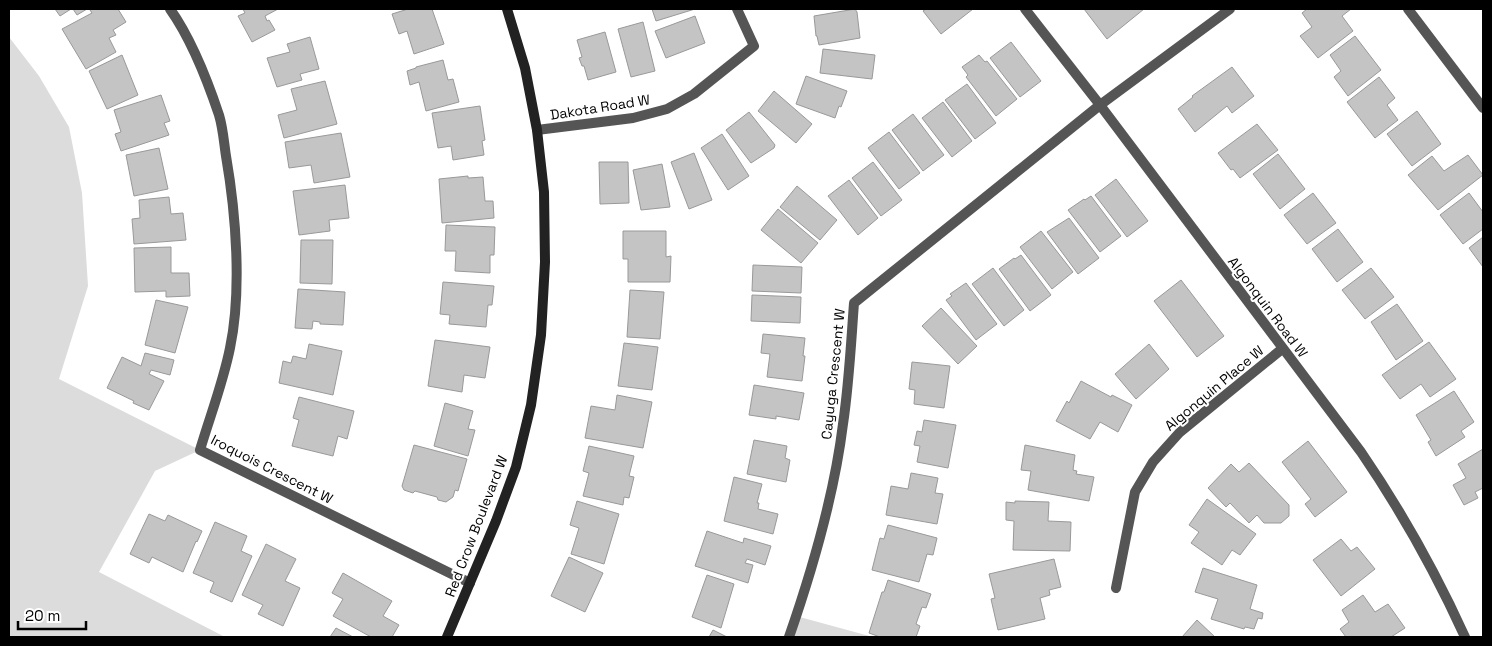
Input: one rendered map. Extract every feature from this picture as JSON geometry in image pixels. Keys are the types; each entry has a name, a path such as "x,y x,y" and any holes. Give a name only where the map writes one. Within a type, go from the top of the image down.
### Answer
{"street":[{"name":"Iroquois Crescent W","path":"170,9 178,20 199,62 220,117 230,180 235,240 236,295 230,348 200,450 470,583"},
{"name":"Red Crow Boulevard W","path":"447,637 496,521 516,467 531,405 541,335 545,262 544,192 537,130 525,68 508,9"},
{"name":"Dakota Road W","path":"537,130 633,118 667,109 694,94 754,46 737,9"},
{"name":"Algonquin Road W","path":"1025,9 1100,105 1361,452 1394,501 1425,556 1465,637"},
{"name":"Cayuga Crescent W","path":"789,637 815,558 832,488 843,424 854,303 1100,105 1230,9"},
{"path":"1408,9 1483,108"},
{"name":"Algonquin Place W","path":"1116,588 1135,492 1153,462 1180,432 1282,349"}],"shaded area":[{"path":"9,37 39,76 69,127 82,193 88,286 59,379 200,450 155,471 99,572 225,637 9,637"},
{"path":"796,616 873,637 789,637"}],"building":[{"path":"55,9 71,9 60,16"},
{"path":"73,9 87,9 77,15"},
{"path":"118,9 126,22 113,30 116,35 109,38 116,52 86,69 62,29 92,13 90,10"},
{"path":"243,9 278,9 265,16 275,30 252,42 238,16 245,13"},
{"path":"408,9 432,9 444,44 414,54 407,31 399,34 392,14"},
{"path":"652,9 695,9 656,21"},
{"path":"855,9 860,38 819,45 814,16"},
{"path":"926,9 973,9 941,34 923,11"},
{"path":"1084,9 1144,9 1107,39"},
{"path":"1307,9 1351,9 1342,16 1353,31 1318,58 1300,36 1312,27 1302,13"},
{"path":"695,16 705,43 666,58 655,31"},
{"path":"643,22 655,71 631,77 618,29"},
{"path":"605,32 616,72 588,80 584,66 582,66 579,58 582,57 577,40"},
{"path":"1355,36 1381,70 1348,96 1334,77 1341,71 1330,55"},
{"path":"310,37 319,69 300,74 302,80 277,87 267,58 290,52 287,44"},
{"path":"1011,42 1041,81 1020,97 990,58"},
{"path":"823,49 875,55 872,79 820,73"},
{"path":"122,55 138,95 107,109 89,71"},
{"path":"979,55 985,62 987,61 1017,99 996,116 966,77 968,75 962,67"},
{"path":"443,60 448,80 453,79 459,102 426,111 419,82 410,85 407,71"},
{"path":"1232,67 1254,96 1232,113 1227,106 1195,132 1178,109 1192,96"},
{"path":"806,76 847,91 835,118 796,104"},
{"path":"1379,77 1395,98 1387,105 1398,120 1375,138 1347,102"},
{"path":"325,81 337,124 284,138 278,115 297,110 291,89"},
{"path":"967,84 996,123 975,139 945,100"},
{"path":"774,91 812,124 796,143 758,111"},
{"path":"161,95 170,121 164,123 169,135 121,151 115,134 121,132 114,110"},
{"path":"943,102 972,141 952,157 922,118"},
{"path":"480,106 485,140 482,141 484,155 453,160 451,146 438,148 432,113"},
{"path":"1417,111 1441,144 1412,166 1387,134"},
{"path":"749,112 775,145 774,148 751,163 726,130"},
{"path":"913,114 944,155 923,171 892,130"},
{"path":"1257,124 1278,150 1240,178 1218,153"},
{"path":"889,132 920,173 899,189 868,148"},
{"path":"341,133 350,177 314,183 311,165 289,168 285,142"},
{"path":"722,134 749,176 728,190 701,148"},
{"path":"159,148 168,189 134,196 126,155"},
{"path":"694,153 712,200 689,209 671,162"},
{"path":"1278,154 1305,189 1280,209 1253,174"},
{"path":"1468,155 1483,175 1438,210 1408,175 1432,156 1444,171"},
{"path":"599,162 628,162 629,203 600,204"},
{"path":"873,162 902,200 881,216 852,178"},
{"path":"662,164 670,207 641,210 633,170"},
{"path":"468,176 468,178 483,177 485,201 493,201 494,218 442,223 439,179"},
{"path":"1116,179 1148,221 1127,237 1095,195"},
{"path":"849,180 878,218 858,235 828,196"},
{"path":"345,185 349,218 329,220 330,231 299,235 293,191"},
{"path":"797,186 837,220 820,240 780,207"},
{"path":"1313,193 1336,223 1307,244 1284,215"},
{"path":"1469,193 1483,212 1483,229 1463,244 1440,215"},
{"path":"1091,196 1121,236 1100,252 1068,210"},
{"path":"169,197 171,214 183,213 186,240 134,244 132,219 140,218 139,200"},
{"path":"778,209 818,243 801,263 761,230"},
{"path":"1069,218 1099,258 1078,274 1047,232"},
{"path":"446,225 495,227 494,255 490,255 490,273 455,271 456,251 445,251"},
{"path":"1338,229 1363,262 1337,282 1312,249"},
{"path":"623,231 666,231 666,257 671,256 670,282 628,282 628,259 623,259"},
{"path":"1041,231 1073,272 1052,289 1020,247"},
{"path":"1483,237 1483,267 1469,248"},
{"path":"301,240 333,240 332,284 300,283"},
{"path":"171,247 171,273 189,273 190,296 166,297 166,291 135,292 134,248"},
{"path":"1021,255 1051,295 1030,311 999,269"},
{"path":"753,265 802,267 801,293 752,291"},
{"path":"993,268 1024,310 1004,326 972,284"},
{"path":"1371,268 1394,297 1365,319 1342,290"},
{"path":"1181,280 1224,336 1197,357 1154,301"},
{"path":"443,282 494,286 492,305 488,305 486,327 449,324 450,315 440,314"},
{"path":"966,283 997,324 976,340 946,300 952,296 950,294"},
{"path":"298,289 345,292 343,325 320,324 320,322 313,321 312,329 295,328"},
{"path":"630,290 664,292 660,339 627,337"},
{"path":"752,295 801,297 800,323 751,321"},
{"path":"156,300 188,307 175,353 145,345"},
{"path":"1397,304 1423,341 1396,360 1371,322"},
{"path":"941,308 977,346 958,364 922,326"},
{"path":"763,334 805,338 802,381 767,377 770,354 761,353"},
{"path":"435,340 490,347 485,378 464,375 462,392 428,386"},
{"path":"1429,342 1456,379 1430,397 1421,384 1400,399 1382,375"},
{"path":"624,343 658,347 652,390 618,386"},
{"path":"309,344 342,351 333,395 279,383 283,361 291,363 293,356 306,359"},
{"path":"1149,344 1169,369 1136,399 1115,374"},
{"path":"145,353 174,360 170,375 151,370 149,374 164,381 149,410 107,388 122,357 141,366"},
{"path":"912,362 950,366 944,408 914,404 915,390 909,389"},
{"path":"1081,381 1111,397 1112,395 1132,405 1118,432 1100,422 1090,439 1056,421"},
{"path":"754,385 804,393 799,420 776,416 776,419 749,415"},
{"path":"1454,391 1474,422 1461,431 1465,437 1436,456 1428,442 1431,440 1416,415"},
{"path":"617,395 652,402 643,448 585,438 591,406 615,410"},
{"path":"299,397 354,411 347,439 338,436 333,456 292,446 299,420 293,418"},
{"path":"445,403 473,411 468,429 475,430 468,456 434,446"},
{"path":"924,420 956,425 948,468 917,462 920,446 914,445 917,431 922,432"},
{"path":"754,440 787,446 785,458 790,460 786,482 747,474"},
{"path":"1308,441 1347,492 1315,517 1305,504 1311,499 1282,462"},
{"path":"414,445 467,459 458,491 455,490 453,497 446,502 438,500 437,497 404,490 402,486"},
{"path":"1025,445 1075,455 1073,470 1077,471 1076,474 1094,477 1089,501 1028,490 1031,471 1021,470"},
{"path":"589,446 634,456 629,476 634,477 629,498 624,497 623,505 583,496 589,473 583,471"},
{"path":"1483,449 1483,488 1475,492 1478,498 1464,505 1453,485 1466,478 1458,464"},
{"path":"1249,463 1289,505 1289,516 1281,523 1264,523 1257,515 1249,523 1230,503 1226,507 1208,488 1231,464 1239,472"},
{"path":"911,473 938,478 935,493 943,494 937,524 886,515 891,486 908,489"},
{"path":"734,477 762,484 757,503 759,503 758,509 778,514 773,534 724,521"},
{"path":"1207,499 1256,534 1240,555 1232,550 1222,565 1191,543 1199,532 1189,525"},
{"path":"577,501 619,514 604,564 571,554 579,528 570,525"},
{"path":"1015,501 1049,502 1048,521 1071,522 1070,551 1013,550 1014,521 1006,520 1006,502 1015,503"},
{"path":"149,514 165,521 168,515 202,531 183,572 152,557 149,563 130,554"},
{"path":"215,522 247,536 241,551 252,556 232,602 210,592 214,582 193,573"},
{"path":"888,525 937,538 933,555 927,554 919,582 872,570 880,538 884,539"},
{"path":"707,531 743,543 744,538 771,546 765,565 747,559 745,563 753,565 748,583 695,566"},
{"path":"1341,539 1351,551 1357,547 1375,569 1341,596 1313,560"},
{"path":"266,544 296,559 285,581 300,588 283,626 258,614 263,605 242,595"},
{"path":"569,557 603,573 585,612 551,596"},
{"path":"1054,559 1061,587 1049,590 1050,595 1040,598 1045,619 998,630 991,599 995,598 989,574"},
{"path":"1203,568 1257,585 1250,609 1263,613 1262,619 1258,618 1254,629 1245,627 1244,629 1211,619 1218,599 1195,592"},
{"path":"343,573 392,601 383,616 399,625 392,637 371,637 333,616 343,599 332,593"},
{"path":"707,575 734,584 721,628 692,617"},
{"path":"888,580 931,594 926,608 922,607 916,624 920,626 916,637 880,637 869,633 882,592 884,592"},
{"path":"1363,595 1375,612 1388,604 1405,628 1391,637 1346,637 1340,629 1349,622 1342,610"},
{"path":"1197,620 1215,637 1182,637"},
{"path":"336,628 353,637 330,637"},
{"path":"713,630 727,637 709,637"}]}
